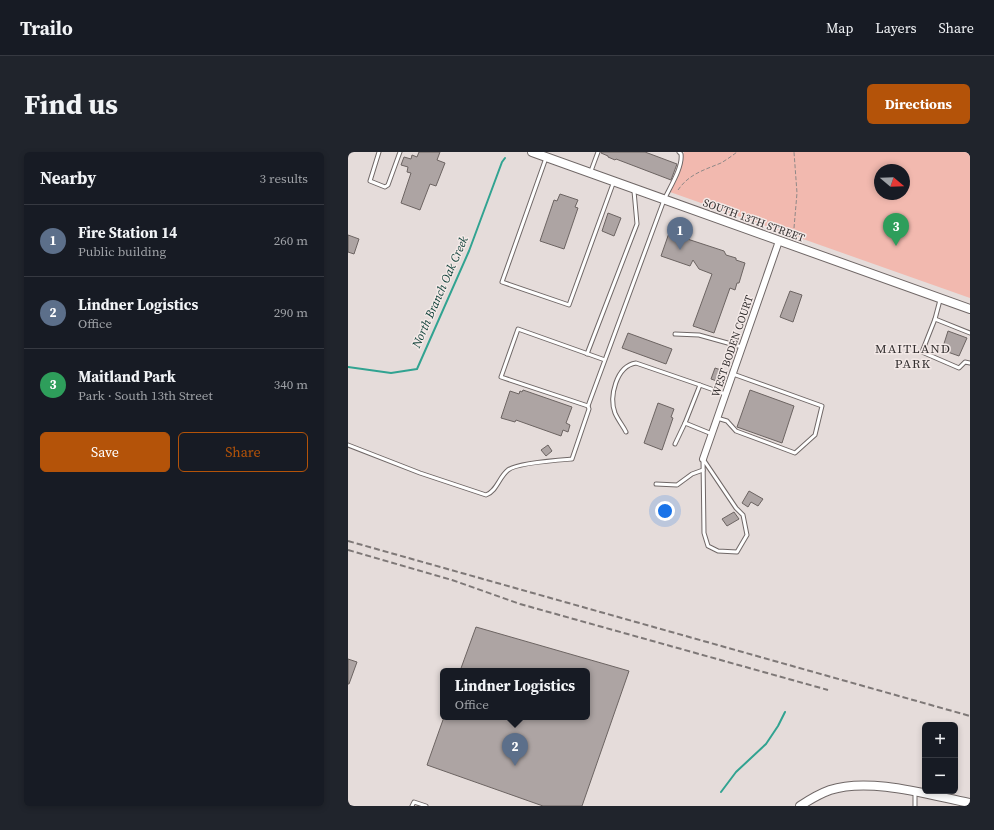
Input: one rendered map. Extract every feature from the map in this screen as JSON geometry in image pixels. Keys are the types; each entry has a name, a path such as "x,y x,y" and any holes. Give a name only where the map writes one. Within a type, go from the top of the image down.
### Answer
{"street":[{"name":"SOUTH 13TH STREET","path":"532,152 970,309"},
{"name":"WEST BODEN COURT","path":"703,459 780,241"},
{"path":"800,806 823,793 848,786 862,785 915,792 970,803"}],"lane":[{"path":"379,152 370,181 387,187 400,152"},
{"path":"590,173 598,152"},
{"path":"348,445 420,473 486,495 491,493 509,468 540,462 572,459 589,409 588,406 664,200 682,160 679,152"},
{"path":"546,157 502,282 569,305 614,182"},
{"path":"587,354 637,224 634,189"},
{"path":"940,298 935,319 922,352 959,368 965,362 970,363"},
{"path":"935,319 970,333"},
{"path":"588,406 502,377 518,330 605,360"},
{"path":"675,334 699,335 742,347"},
{"path":"626,432 614,412 613,393 620,374 632,364 636,363 725,394"},
{"path":"717,418 727,421 736,430 795,453 815,435 822,406 733,374"},
{"path":"675,444 700,385"},
{"path":"685,423 712,434"},
{"path":"703,459 736,508 743,515 747,535 737,552 718,551 708,546 704,533 703,459"},
{"path":"656,484 677,485 692,474 703,470"},
{"path":"915,792 915,806"},
{"path":"412,806 414,802 426,806"}],"path":[{"path":"678,190 682,183 693,175 722,162 737,152"},
{"path":"794,152 797,193 794,228"}],"shaded area":[{"path":"684,152 970,152 970,298 670,192"}],"building":[{"path":"419,152 440,152 437,160 445,163 436,186 430,184 420,210 401,203 411,173 407,172 408,167 401,165 404,157 411,159 412,155 417,157"},
{"path":"601,152 645,152 677,164 671,180 616,159 615,160"},
{"path":"560,194 578,200 575,207 578,208 564,249 540,241 554,200 557,201"},
{"path":"608,213 621,218 614,236 602,231"},
{"path":"669,233 724,251 726,255 745,263 739,283 737,283 735,290 730,288 714,333 693,326 712,274 699,269 693,260 690,266 661,256"},
{"path":"348,235 359,239 354,254 348,252"},
{"path":"790,291 802,295 793,322 780,317"},
{"path":"948,331 967,338 959,356 942,350"},
{"path":"628,333 672,349 666,364 622,348"},
{"path":"715,368 721,370 717,381 711,379"},
{"path":"523,390 572,407 566,423 570,425 568,432 563,430 561,436 516,420 515,422 501,418 510,391 519,394 520,391 522,392"},
{"path":"750,390 794,406 782,443 737,427"},
{"path":"658,403 674,409 671,417 673,418 662,450 644,443"},
{"path":"548,445 552,451 546,456 541,450"},
{"path":"749,491 763,499 758,506 751,502 748,507 742,503"},
{"path":"734,512 739,519 727,526 722,519"},
{"path":"476,627 629,671 582,806 543,806 427,765 443,720 590,720 590,668 461,668"},
{"path":"348,659 357,662 349,684 348,684"}],"waterway":[{"name":"North Branch Oak Creek","path":"348,367 391,373 417,369 469,251 502,162 505,158"},
{"path":"721,792 736,772 766,744 785,712"}],"railway":[{"path":"348,541 970,716"},
{"path":"348,550 452,580 520,604 828,690"}],"place":[{"name":"Maitland Park","path":"896,246"},
{"name":"Fire Station 14","path":"680,250"},
{"name":"Lindner Logistics","path":"515,766"}],"district":[{"name":"MAITLAND PARK","path":"913,356"}]}
